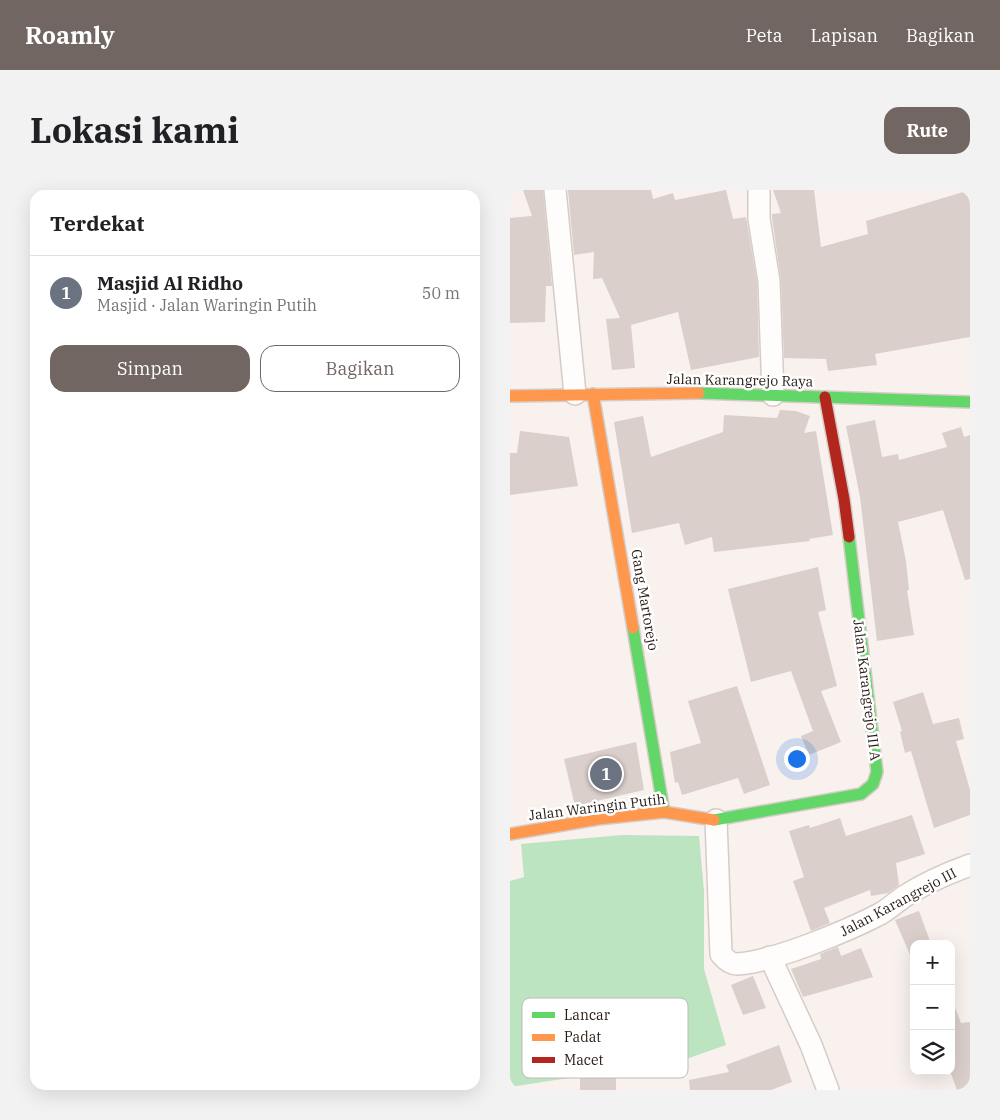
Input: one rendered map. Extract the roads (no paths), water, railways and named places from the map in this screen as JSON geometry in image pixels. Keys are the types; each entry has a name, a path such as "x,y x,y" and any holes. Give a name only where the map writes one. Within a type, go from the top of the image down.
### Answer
{"street":[{"path":"555,190 584,394"},
{"path":"759,190 759,219 768,281 773,395"},
{"name":"Jalan Karangrejo Raya","path":"510,396 584,394 773,395 970,402"},
{"name":"Gang Martorejo","path":"584,394 664,812"},
{"name":"Jalan Karangrejo III A","path":"716,820 861,794 873,784 878,772 844,500 825,397"},
{"name":"Jalan Waringin Putih","path":"510,834 598,819 664,812 716,820"},
{"path":"716,820 721,954 730,963 737,964 770,956 811,1045 828,1090"},
{"name":"Jalan Karangrejo III","path":"770,956 836,934 863,922 934,880 970,866"}],"place":[{"name":"Masjid Al Ridho","path":"606,774"}]}
